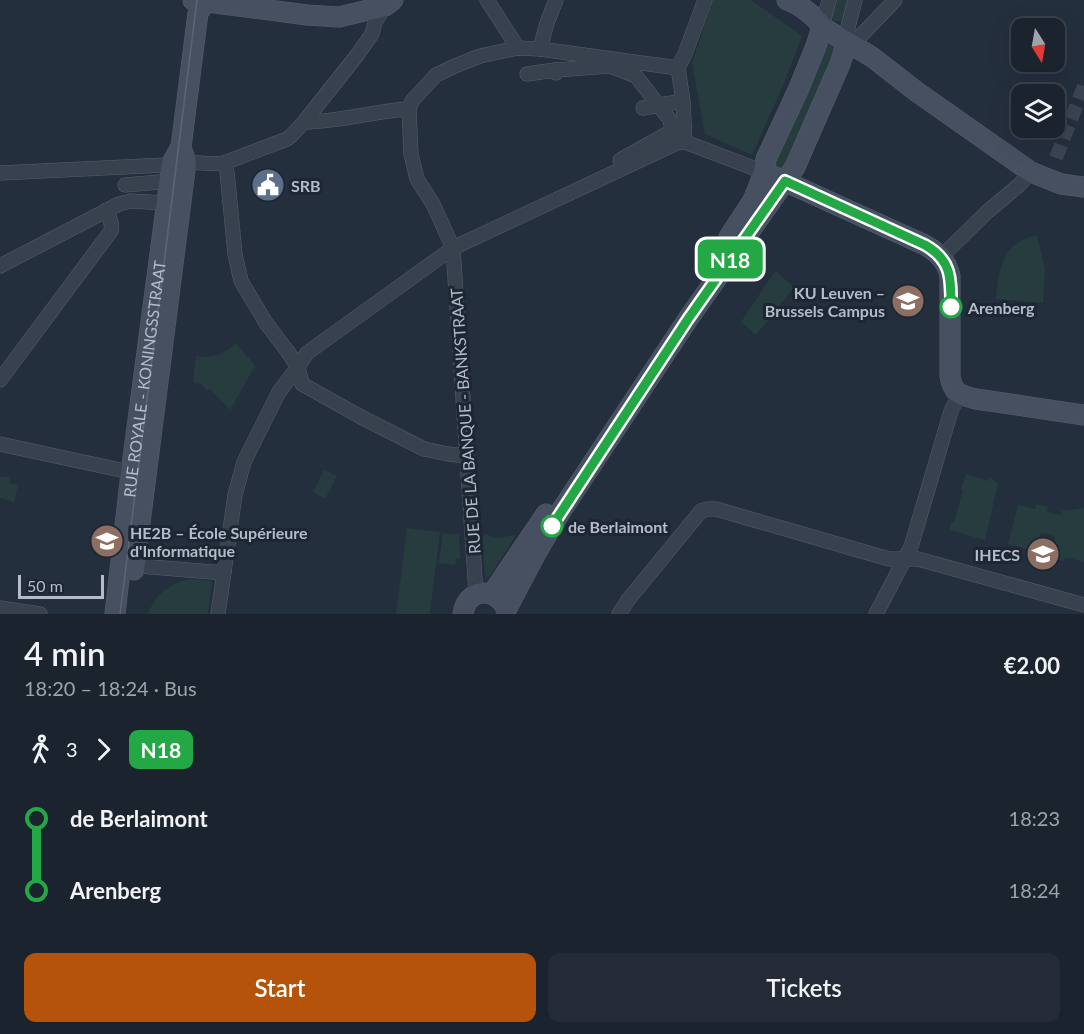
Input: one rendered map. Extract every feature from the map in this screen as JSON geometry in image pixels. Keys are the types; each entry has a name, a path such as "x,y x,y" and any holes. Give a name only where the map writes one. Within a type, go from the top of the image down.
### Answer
{"street":[{"path":"487,0 518,48"},
{"path":"540,49 556,0"},
{"path":"685,142 683,101 678,68 705,0"},
{"path":"780,0 786,8 810,26 822,27"},
{"path":"787,0 818,20 822,27 872,57 917,92 1039,176 1061,184 1084,187"},
{"path":"484,594 752,202 764,172 766,159 812,57 829,0"},
{"path":"849,44 848,27 855,0"},
{"path":"506,612 561,511 695,310 795,167 849,44 895,0"},
{"path":"198,2 325,16 346,15 389,3"},
{"name":"RUE ROYALE - KONINGSSTRAAT","path":"115,614 128,565 198,2"},
{"path":"0,173 161,165 179,158 213,165 287,139 304,122 358,54 372,34 375,22 389,3"},
{"path":"453,248 433,204 417,179 411,154 409,109 412,101 436,75 480,56 518,48 678,68"},
{"path":"523,76 610,66 626,77 636,76 670,120 672,132 637,146 620,160"},
{"path":"643,108 677,102"},
{"path":"304,122 320,122 409,109"},
{"path":"218,614 235,495 244,462 279,392 307,353 453,248 677,143 685,142 764,172 925,245 941,257 948,267 950,276 950,376 959,394 976,399 1084,415"},
{"name":"RUE ROYALE - KONINGSSTRAAT","path":"139,475 166,202 179,158"},
{"path":"224,163 227,172 235,254 241,281 266,323 298,368 302,384 424,449 467,456"},
{"path":"941,257 987,212 1019,185 1039,176"},
{"path":"0,267 106,210 122,198 160,182"},
{"path":"122,198 131,201 166,202"},
{"path":"0,380 111,231 111,221 106,210"},
{"name":"RUE DE LA BANQUE - BANKSTRAAT","path":"453,248 467,456 484,594"},
{"path":"876,614 911,547 951,411 959,394"},
{"path":"0,444 139,475"},
{"path":"620,614 628,600 701,511 708,509 889,559 918,559 1084,605"},
{"path":"128,565 224,573"},
{"name":"RUE ROYALE - KONINGSSTRAAT","path":"128,565 129,614"},
{"path":"463,614 470,598 484,594 501,600 506,612"},
{"path":"0,608 40,614"}],"green space":[{"path":"713,0 751,0 802,36 752,155 705,134 692,63"},
{"path":"834,0 851,0 843,21 834,21 830,16"},
{"path":"827,43 837,45 784,170 777,169 773,165"},
{"path":"1037,235 1045,269 1043,303 996,299 1001,268 1009,251 1016,244"},
{"path":"775,271 794,287 756,335 741,322"},
{"path":"236,343 255,366 230,410 210,389 207,391 199,382 196,384 193,380 196,356 218,355"},
{"path":"324,470 337,476 325,499 313,492"},
{"path":"966,474 989,481 990,478 998,483 985,540 950,530"},
{"path":"0,477 10,477 9,483 18,485 14,502 0,498"},
{"path":"1036,504 1048,507 1047,512 1061,515 1062,511 1084,508 1084,562 1065,557 1064,561 1049,558 1055,536 1041,533 1036,551 1008,544 1018,505 1035,509"},
{"path":"407,528 440,532 430,614 396,614"},
{"path":"443,533 459,535 460,559 456,559 455,565 439,563"},
{"path":"485,534 496,538 516,535 487,578 482,538"},
{"path":"191,579 212,581 208,614 148,614 164,590 176,583"}],"tunnel":[{"path":"1056,158 1084,86"}],"tram line":[{"path":"120,614 197,0"}],"bus line":[{"name":"N18","path":"552,526 688,319 785,181 936,252 949,270 951,307"}],"place":[{"name":"SRB","path":"268,185"},
{"name":"KU Leuven – Brussels Campus","path":"908,301"},
{"name":"Arenberg","path":"951,307"},
{"name":"de Berlaimont","path":"552,526"},
{"name":"HE2B – École Supérieure d'Informatique","path":"107,541"},
{"name":"IHECS","path":"1043,554"}]}
